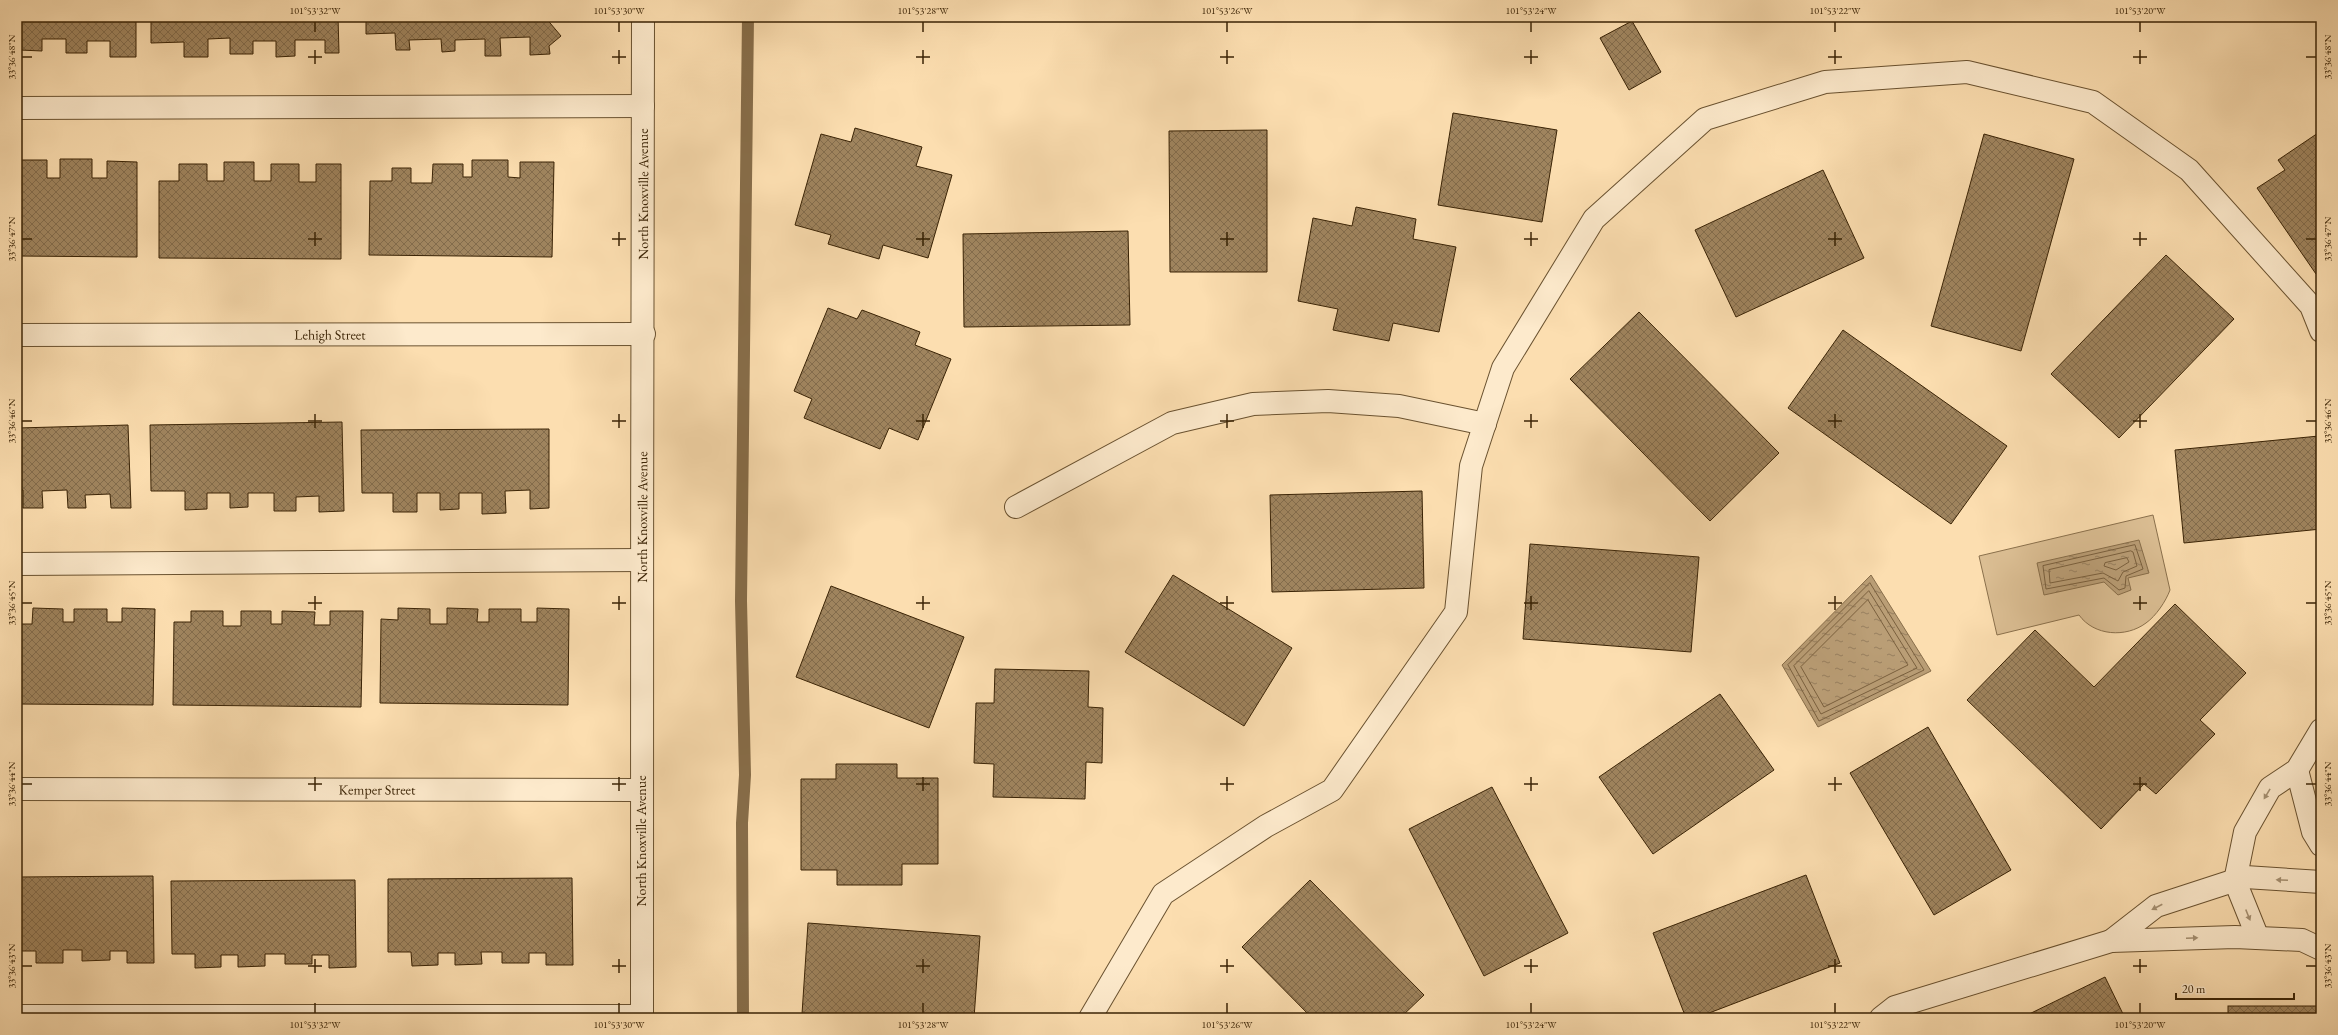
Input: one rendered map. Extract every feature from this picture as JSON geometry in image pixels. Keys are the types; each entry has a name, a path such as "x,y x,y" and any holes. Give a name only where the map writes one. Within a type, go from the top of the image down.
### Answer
{"street":[{"name":"North Knoxville Avenue","path":"642,1017 641,790 644,334 643,17"},
{"path":"1090,1018 1164,894 1266,826 1332,790 1456,612 1471,466 1503,368 1594,219 1705,118 1825,82 1966,72 2093,102 2189,170 2311,306 2321,331"},
{"path":"17,108 643,106"},
{"name":"Lehigh Street","path":"17,335 644,334"},
{"path":"1016,507 1172,423 1253,404 1328,401 1399,406 1485,424"},
{"path":"17,564 642,560"},
{"path":"2258,938 2235,881 2245,832 2270,788 2297,770 2321,730"},
{"path":"2297,770 2313,832 2321,845"},
{"name":"Kemper Street","path":"17,789 641,790"},
{"path":"2111,941 2156,906 2245,878 2321,882"},
{"path":"1881,1018 1895,1007 2111,941 2235,937 2302,940 2321,949"},
{"path":"17,1016 642,1017"}],"shaded area":[{"path":"2153,515 2170,590 2160,608 2146,623 2138,628 2120,633 2102,631 2085,622 2079,615 1997,635 1979,556"}],"water":[{"path":"2139,540 2149,573 2128,578 2131,590 2118,595 2104,582 2044,595 2037,563"},
{"path":"1871,575 1931,671 1818,727 1782,665"}],"building":[{"path":"17,17 136,17 136,57 110,57 110,41 87,41 87,53 66,53 66,39 42,39 42,51 20,50 21,37 17,37"},
{"path":"151,17 338,17 339,53 325,53 325,40 295,40 295,56 276,57 276,41 253,41 253,54 230,54 230,38 208,39 208,57 184,57 184,42 151,43"},
{"path":"366,17 545,17 561,36 549,46 550,54 530,55 530,37 500,38 501,56 485,56 485,39 455,40 455,51 442,52 441,39 409,40 410,50 396,50 395,33 366,34"},
{"path":"1632,21 1661,72 1629,90 1600,38"},
{"path":"1453,113 1557,130 1542,222 1438,205"},
{"path":"855,128 922,147 916,166 952,175 928,258 883,245 879,259 828,244 831,235 795,225 821,134 851,142"},
{"path":"1267,130 1267,272 1170,272 1169,131"},
{"path":"2321,131 2321,270 2316,274 2257,188 2285,170 2278,160"},
{"path":"1984,134 2074,159 2021,351 1931,326"},
{"path":"60,159 92,159 92,178 107,178 107,161 137,162 137,257 17,256 17,160 47,160 47,178 60,178"},
{"path":"472,160 508,160 508,177 520,178 520,162 554,162 552,257 369,255 370,181 392,181 392,168 411,168 411,183 432,183 433,164 463,164 463,177 472,177"},
{"path":"224,162 254,162 254,181 271,181 271,164 299,164 299,182 316,182 316,164 341,164 341,259 159,258 159,181 179,181 179,164 207,164 207,181 224,181"},
{"path":"1823,170 1864,258 1736,317 1695,230"},
{"path":"1356,207 1416,219 1413,239 1456,247 1439,332 1393,323 1389,341 1333,330 1338,309 1298,301 1313,218 1352,226"},
{"path":"1128,231 1130,325 964,327 963,234"},
{"path":"2166,255 2234,319 2119,438 2051,374"},
{"path":"828,308 857,319 862,310 920,332 915,345 951,359 918,440 889,428 880,449 804,418 812,399 794,391"},
{"path":"1639,312 1779,453 1710,521 1570,379"},
{"path":"1843,330 2007,446 1951,524 1788,408"},
{"path":"342,422 344,511 319,512 319,496 296,497 296,511 274,511 274,493 248,493 248,507 230,508 230,493 207,493 207,509 185,510 185,491 151,491 150,425"},
{"path":"128,425 131,508 111,508 110,494 85,495 86,508 68,508 67,490 42,491 43,508 23,508 23,490 17,490 17,428"},
{"path":"549,429 549,508 530,509 530,490 505,491 506,513 482,514 482,493 459,493 459,509 440,510 440,493 417,493 417,512 393,512 393,493 362,493 361,430"},
{"path":"2319,436 2321,462 2321,529 2184,543 2175,450"},
{"path":"1422,491 1424,588 1272,592 1270,495"},
{"path":"1530,544 1699,557 1691,652 1523,639"},
{"path":"1173,575 1292,648 1244,726 1125,652"},
{"path":"831,586 964,637 929,728 796,677"},
{"path":"2175,604 2246,673 2200,720 2215,734 2156,794 2144,784 2101,829 1967,700 2035,630 2094,687"},
{"path":"33,608 63,609 63,622 74,622 74,609 107,609 107,622 122,622 122,608 155,609 153,705 17,704 17,624 32,624"},
{"path":"398,608 430,609 430,624 447,624 447,608 478,609 477,622 489,622 489,609 521,609 521,622 537,622 537,608 569,609 568,705 380,703 381,619 398,620"},
{"path":"191,611 223,611 223,626 241,626 241,611 271,611 271,624 282,624 282,611 315,612 314,625 330,625 330,611 363,611 361,707 173,705 174,622 191,622"},
{"path":"995,669 1089,671 1088,707 1103,708 1102,763 1086,762 1085,799 993,797 994,764 974,763 976,703 994,703"},
{"path":"1720,694 1774,770 1653,854 1599,777"},
{"path":"1928,727 2011,870 1934,915 1850,773"},
{"path":"836,764 897,764 897,778 938,778 938,864 902,864 902,885 837,885 837,870 801,870 801,779 836,779"},
{"path":"1492,787 1568,933 1484,976 1409,829"},
{"path":"1806,875 1840,963 1696,1018 1686,1018 1653,933"},
{"path":"153,876 154,963 127,963 127,951 110,951 110,960 82,961 82,950 63,950 63,963 36,963 36,951 19,951 19,963 17,963 17,877"},
{"path":"572,878 573,965 546,965 546,953 529,953 529,963 502,963 502,952 481,952 482,964 455,965 455,953 438,953 438,965 412,966 411,952 388,952 388,879"},
{"path":"355,880 356,967 329,968 329,955 312,955 312,964 285,964 285,954 265,954 265,966 238,967 238,955 221,955 221,967 195,968 195,954 172,954 171,881"},
{"path":"1310,880 1424,995 1400,1018 1312,1018 1242,947"},
{"path":"808,923 980,936 974,1018 860,1018 802,1014"},
{"path":"2105,977 2125,1018 2021,1018"},
{"path":"2228,1006 2321,1006 2321,1018 2228,1018"}],"waterway":[{"path":"743,1018 742,823 745,775 741,601 748,17"}]}
